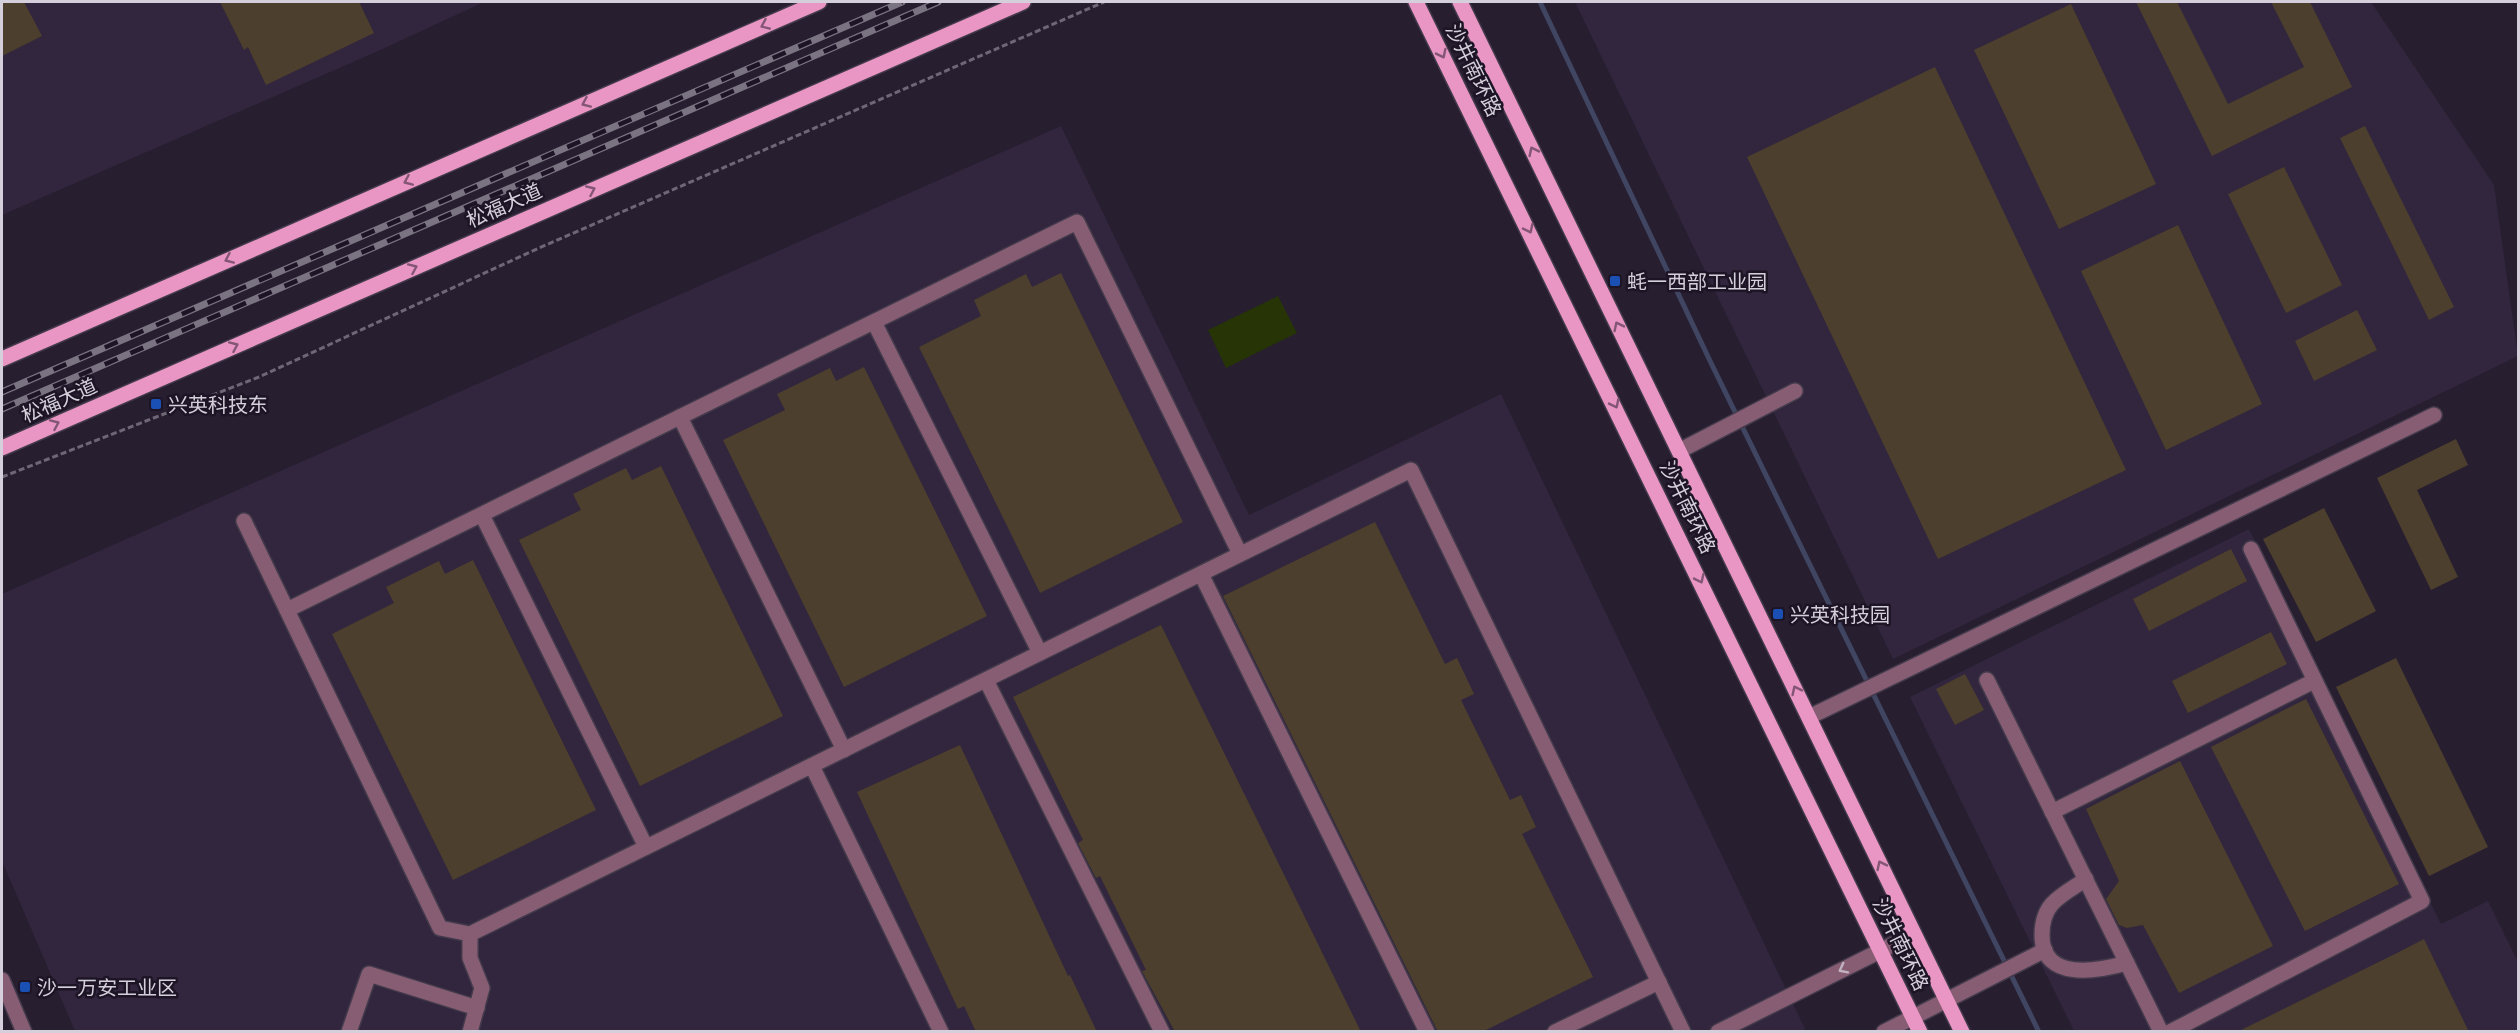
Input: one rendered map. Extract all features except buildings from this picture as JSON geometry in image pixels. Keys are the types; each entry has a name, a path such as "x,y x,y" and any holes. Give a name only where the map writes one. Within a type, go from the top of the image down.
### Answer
{"main road":[{"path":"2,358 819,2"},
{"name":"松福大道","path":"2,448 1023,2"},
{"name":"沙井南环路","path":"1460,2 1962,1032"},
{"name":"沙井南环路","path":"1418,6 1920,1032"}],"street":[{"path":"287,610 1077,222 1240,554"},
{"path":"874,322 1040,653"},
{"path":"1679,451 1795,391"},
{"path":"1809,717 2434,415"},
{"path":"680,417 844,750"},
{"path":"244,521 440,928 470,934 1411,470 1683,1032"},
{"path":"482,514 646,848"},
{"path":"2170,1032 2422,901 2251,549"},
{"path":"1202,573 1427,1032"},
{"path":"986,680 1162,1032"},
{"path":"1987,680 2161,1032"},
{"path":"2052,812 2314,681"},
{"path":"812,766 941,1032"},
{"path":"2086,879 2051,905 2044,919 2045,950 2054,963 2069,970 2101,970 2127,963"},
{"path":"470,934 470,958 482,988 470,1032"},
{"path":"1718,1032 1914,934"},
{"path":"1884,1032 2045,950"},
{"path":"349,1032 369,974 477,1008"},
{"path":"2,980 24,1032"},
{"path":"1555,1032 1659,982"}],"path":[{"path":"2,477 259,377 538,248 1104,2"}],"shaded area":[{"path":"2,2 484,2 376,52 2,215"},
{"path":"1575,2 2371,2 2494,185 2518,356 1893,659"},
{"path":"1061,126 1249,515 1501,394 1806,1031 75,1031 2,861 2,594"},
{"path":"2249,529 2441,924 2488,901 2518,962 2518,1031 2074,1031 1910,697"}],"green space":[{"path":"1278,296 1297,333 1226,368 1208,330"}],"waterway":[{"path":"1540,2 1711,363 2039,1032"}],"railway":[{"path":"2,392 902,2"},
{"path":"2,409 938,2"}],"place":[{"name":"蚝一西部工业园","path":"1615,281"},
{"name":"兴英科技东","path":"156,404"},
{"name":"兴英科技园","path":"1778,614"},
{"name":"沙一万安工业区","path":"25,987"}]}
